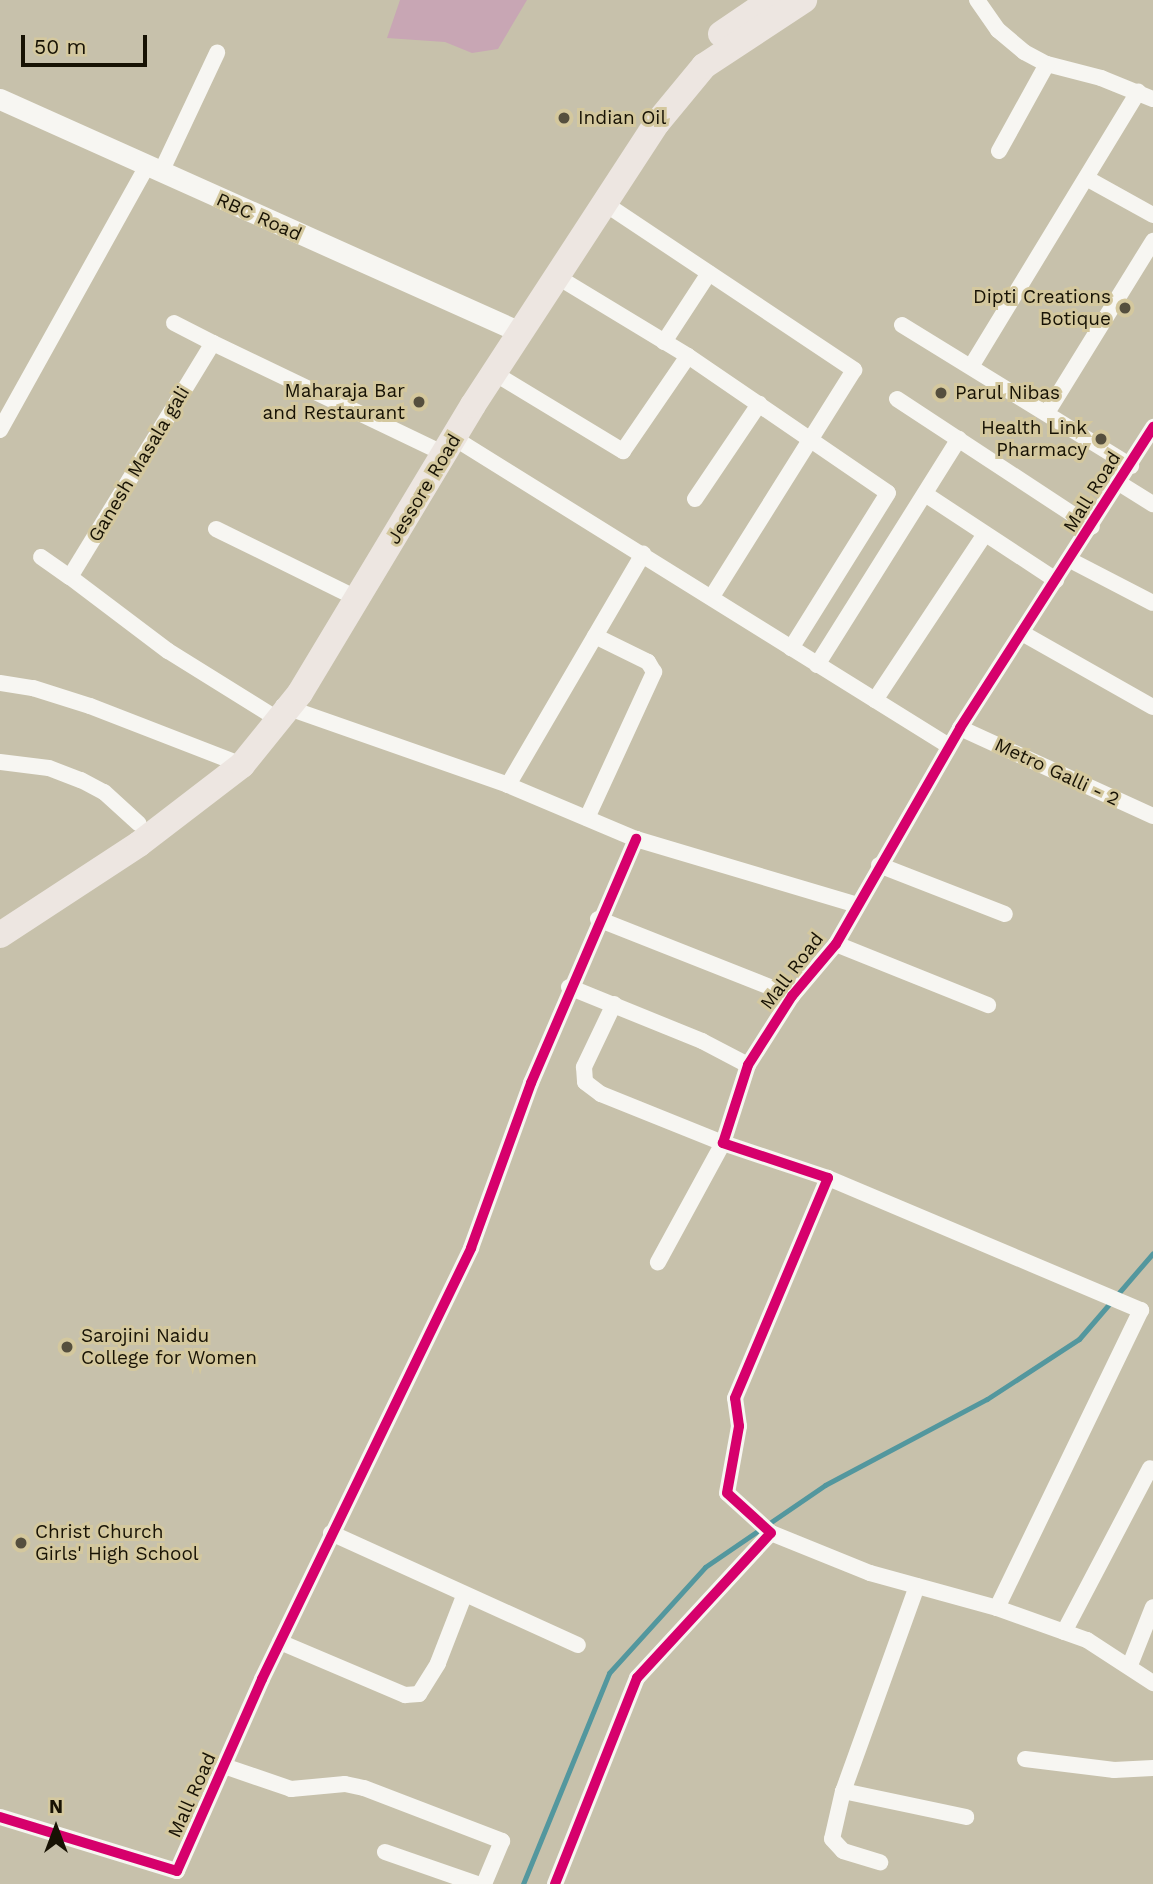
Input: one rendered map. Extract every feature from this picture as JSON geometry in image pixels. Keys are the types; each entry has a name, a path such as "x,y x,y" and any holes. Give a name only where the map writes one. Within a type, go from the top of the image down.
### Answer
{"main road":[{"name":"Jessore Road","path":"279,711 346,593 444,443 494,373 514,329 556,276 657,123 704,66 804,0"},
{"name":"Jessore Road","path":"0,936 139,844 237,763 279,711 676,71 705,44 760,3"},
{"name":"Jessore Road","path":"0,915 237,763"}],"street":[{"path":"972,365 1088,179 1146,95 1047,64 1008,41 976,0"},
{"path":"0,429 154,169 217,53"},
{"path":"999,151 1047,64"},
{"name":"RBC Road","path":"0,99 514,329"},
{"path":"1088,179 1153,215"},
{"path":"604,203 854,370 712,596"},
{"path":"1048,411 1153,241"},
{"path":"664,342 709,273"},
{"path":"556,276 688,356 809,442 888,493 790,648"},
{"path":"174,323 213,343 444,443 643,554 949,746"},
{"path":"902,325 1048,411 1130,466"},
{"name":"Ganesh Masala gali","path":"70,577 213,343"},
{"path":"494,373 623,451 688,356"},
{"path":"897,399 1091,527"},
{"path":"695,499 759,404"},
{"name":"Mall Road","path":"658,1262 723,1143 748,1065 792,996 836,944 960,728 1153,427"},
{"path":"817,665 959,439"},
{"path":"1119,483 1153,504"},
{"path":"925,494 1056,580"},
{"path":"216,529 346,593"},
{"path":"875,700 985,534"},
{"path":"508,785 643,554"},
{"path":"41,557 168,651 279,711 508,785 636,839 857,905"},
{"path":"1070,560 1153,603"},
{"path":"1022,633 1153,707"},
{"path":"587,818 654,672 648,662 595,636"},
{"path":"0,683 33,688 90,706 237,763"},
{"name":"Metro Galli - 2","path":"960,728 1153,816"},
{"path":"0,762 49,768 81,780 104,792 139,824"},
{"name":"Mall Road","path":"0,1817 177,1871 262,1679 471,1248 569,987 636,839"},
{"path":"879,866 1005,914"},
{"path":"598,919 792,996"},
{"path":"836,944 988,1005"},
{"path":"569,987 614,1004 748,1065"},
{"path":"614,1004 584,1067 584,1082 601,1094 723,1143 828,1178 1123,1305 1147,1311 997,1608"},
{"path":"828,1178 734,1398 739,1426 727,1485 732,1502 768,1532 917,1586 997,1608 1064,1632 1130,1665 1153,1683"},
{"path":"1064,1632 1152,1467"},
{"path":"555,1884 637,1678 768,1532"},
{"path":"331,1533 464,1596 578,1645"},
{"path":"880,1862 844,1851 832,1839 843,1791 917,1586"},
{"path":"280,1642 405,1695 419,1694 438,1663 464,1596"},
{"path":"1130,1665 1151,1618"},
{"path":"1025,1759 1114,1770 1153,1768"},
{"path":"224,1766 291,1789 345,1784 364,1788 502,1841 484,1884"},
{"path":"843,1791 966,1817"},
{"path":"386,1852 477,1884"}],"shaded area":[{"path":"400,0 527,0 498,49 472,53 445,42 387,38"}],"waterway":[{"path":"523,1884 609,1673 705,1567 825,1485 987,1399 1079,1339 1153,1253"}],"cycle path":[{"path":"555,1884 637,1678 771,1533 727,1493 739,1426 735,1398 828,1178 723,1143 748,1065 792,996 836,944 960,728 1153,427"},
{"path":"0,1817 177,1871 262,1679 471,1248 531,1083 636,839"}],"place":[{"name":"Indian Oil","path":"564,118"},
{"name":"Dipti Creations Botique","path":"1125,308"},
{"name":"Parul Nibas","path":"941,393"},
{"name":"Maharaja Bar and Restaurant","path":"419,402"},
{"name":"Health Link Pharmacy","path":"1101,439"},
{"name":"Sarojini Naidu College for Women","path":"67,1347"},
{"name":"Christ Church Girls' High School","path":"21,1543"}]}
